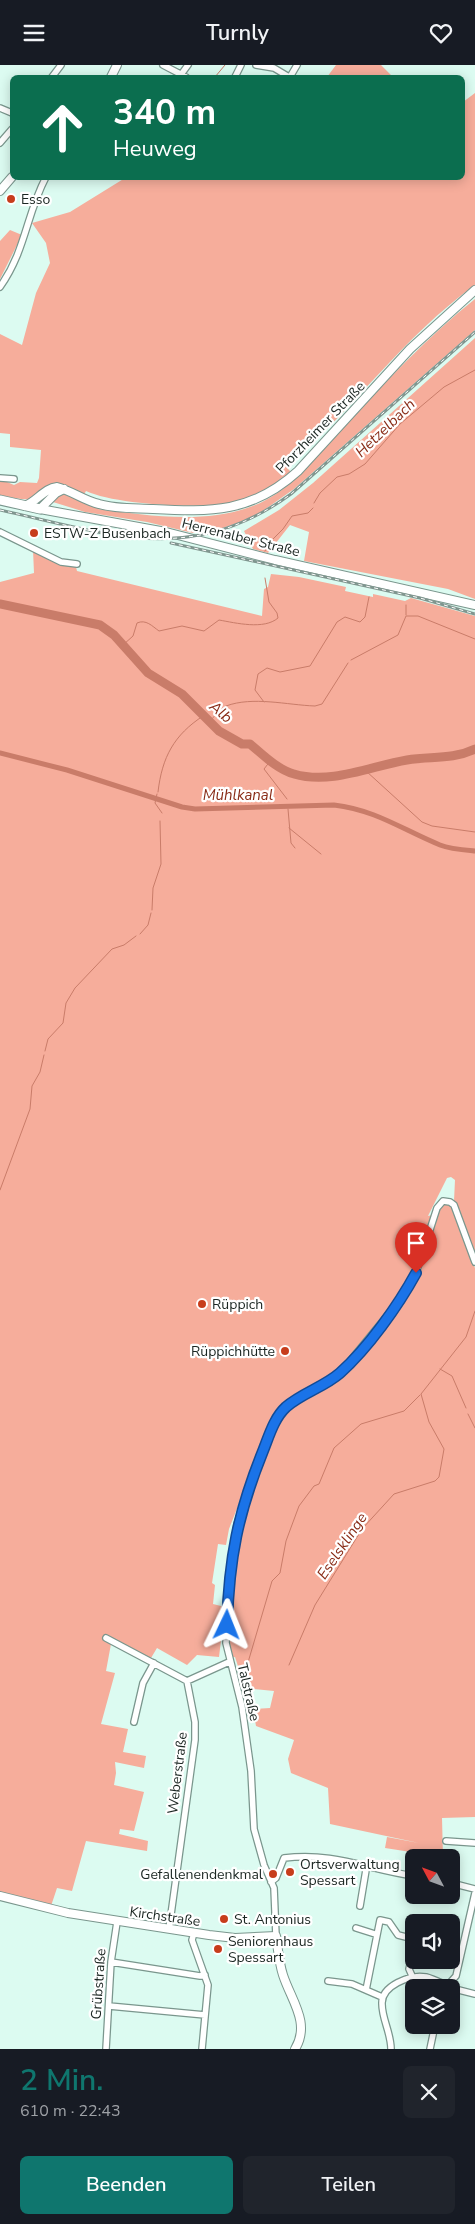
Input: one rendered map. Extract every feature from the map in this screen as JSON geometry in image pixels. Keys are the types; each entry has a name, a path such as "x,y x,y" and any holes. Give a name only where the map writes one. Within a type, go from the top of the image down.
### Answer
{"main road":[{"path":"0,191 10,179"},
{"name":"Pforzheimer Straße","path":"64,489 91,502 109,506 197,511 223,509 258,498 280,486 298,471 422,337 475,291"},
{"path":"25,506 39,499 53,487 64,489"},
{"path":"40,509 50,498 64,489"},
{"path":"50,498 51,504 60,513"},
{"path":"39,499 40,509"},
{"name":"Herrenalber Straße","path":"0,500 166,532 275,560 475,605"},
{"name":"Kirchstraße","path":"0,1896 52,1910 117,1922 234,1938 276,1936"},
{"path":"276,1936 283,1975 302,2026 300,2038 295,2049"}],"street":[{"path":"163,65 179,75"},
{"path":"256,65 274,69 286,75"},
{"path":"0,143 10,131"},
{"path":"0,287 20,253 35,199 44,180"},
{"path":"0,478 14,479"},
{"path":"0,532 61,562 77,564"},
{"name":"Talstraße","path":"276,1936 274,1893 254,1829 251,1771 242,1707 229,1662 226,1643 229,1585 237,1524 277,1419 291,1404 341,1372 371,1338 400,1299 416,1273 439,1205 446,1201 452,1203 475,1262"},
{"path":"106,1639 187,1681 229,1662"},
{"path":"134,1722 143,1683 154,1663"},
{"name":"Weberstraße","path":"168,1929 195,1740 195,1722 187,1681"},
{"path":"446,1841 475,1843"},
{"path":"272,1882 276,1878 284,1857 321,1857 367,1864 382,1871 405,1875"},
{"path":"360,1907 367,1864"},
{"path":"460,1885 475,1889"},
{"path":"454,1979 475,1893"},
{"path":"366,1990 378,1923 382,1920 389,1922 398,1935 405,1937"},
{"name":"Grübstraße","path":"106,2049 111,1962 117,1922"},
{"path":"356,1928 375,1934"},
{"path":"194,1933 192,1940 208,1985 202,2049"},
{"path":"111,1962 200,1976 206,1975"},
{"path":"409,1969 413,1978"},
{"path":"392,2049 382,2005 382,1997 392,1985 413,1978 427,1977 431,1979"},
{"path":"328,1981 342,1981 382,1997"},
{"path":"460,1990 475,1994"},
{"path":"109,2006 205,2015"},
{"path":"430,2049 433,2034"}],"shaded area":[{"path":"336,65 381,65 391,75 328,75"},
{"path":"475,93 475,285 449,305 401,350 311,446 287,468 291,472 252,497 238,502 205,506 139,503 100,496 86,491 83,496 65,485 51,488 35,499 0,495 0,479 14,485 20,482 37,483 39,478 41,450 10,447 10,434 0,433 0,334 22,345 36,293 50,263 46,243 32,223 70,212 122,180 465,180 465,100"},
{"path":"10,230 22,235 0,279 0,241"},
{"path":"475,299 475,330 294,489 257,515 214,531 193,533 147,522 85,512 53,502 53,499 63,494 98,507 98,509 182,517 225,514 245,509 264,501 297,477 407,360"},
{"path":"475,338 475,599 448,589 304,561 309,532 290,525 268,553 253,549 244,531 279,510 313,483"},
{"path":"33,550 62,564 76,567 77,571 262,616 264,589 268,587 271,574 299,577 346,587 345,591 373,597 373,594 405,601 411,598 475,616 475,1255 454,1201 455,1180 451,1177 447,1178 428,1216 437,1214 440,1207 445,1203 454,1208 461,1234 475,1268 475,1817 442,1818 443,1849 405,1849 405,1851 385,1848 387,1837 419,1843 330,1824 328,1788 291,1773 288,1759 294,1740 256,1726 253,1709 270,1708 274,1691 245,1688 235,1657 231,1658 228,1643 234,1563 239,1529 273,1416 229,1529 226,1545 218,1544 212,1583 215,1585 213,1604 225,1607 219,1657 197,1655 187,1665 157,1648 151,1658 104,1635 103,1639 111,1644 106,1671 115,1673 101,1724 128,1729 123,1752 146,1756 144,1768 115,1762 114,1785 144,1792 134,1831 120,1829 119,1834 148,1841 147,1851 86,1841 72,1891 57,1888 51,1906 0,1894 0,582 34,573"}],"waterway":[{"path":"217,75 225,65"},
{"name":"Hetzelbach","path":"314,503 320,493 337,477 349,474 365,464 400,424 444,387 475,370"},
{"name":"Hetzelbach","path":"265,551 270,542 283,529 292,516 308,513 313,508"},
{"name":"Hetzelbach","path":"123,645 133,636 137,623 140,622 149,624 159,631 182,626 204,631 219,620 250,625 272,622 278,618 277,613 269,602 265,578"},
{"path":"264,702 255,690 258,674 267,668 280,672 310,666 337,622 345,617 360,622 365,617 369,597"},
{"name":"Alb","path":"0,604 100,625 114,635 148,673 182,694 219,731 242,744 250,744 276,765 294,774 308,777 337,776 407,760 458,755 475,749"},
{"path":"406,605 406,615"},
{"path":"351,660 398,635 406,616 418,616 475,639"},
{"path":"209,722 224,707 236,703 259,701 315,706 322,704 348,663"},
{"path":"158,792 163,768 171,748 184,731 203,716"},
{"name":"Mühlkanal","path":"0,753 67,770 182,807 195,809 334,805 349,808 389,821 444,846 475,851"},
{"path":"271,760 264,769 287,799"},
{"path":"366,771 422,822 432,826 475,832"},
{"path":"157,794 155,803 162,813"},
{"path":"288,809 291,843 295,848"},
{"path":"152,910 153,888 161,864 160,821"},
{"path":"289,828 321,854"},
{"path":"140,934 148,925 151,913"},
{"path":"45,1051 48,1039 63,1023 66,1003 75,988 112,949 124,945 136,936"},
{"path":"0,1190 30,1109 32,1086 40,1072 44,1055"},
{"name":"Eselsklinge","path":"289,1665 315,1605 362,1529 394,1494 435,1481 439,1477 444,1449 429,1422 421,1394 466,1337 475,1311"},
{"path":"440,1369 452,1376 466,1408"},
{"path":"244,1676 272,1581 280,1573 286,1541 299,1506 314,1486 319,1484 334,1448 361,1424 404,1411 420,1395"},
{"path":"468,1414 475,1428"}],"railway":[{"path":"0,510 114,535 149,538 184,537 219,531 254,517 291,494 475,332"},
{"path":"171,543 420,598 475,614"}],"place":[{"name":"Esso","path":"11,199"},
{"name":"ESTW-Z Busenbach","path":"34,533"},
{"name":"Rüppich","path":"202,1304"},
{"name":"Rüppichhütte","path":"285,1351"},
{"name":"Ortsverwaltung Spessart","path":"290,1872"},
{"name":"Gefallenendenkmal","path":"273,1874"},
{"name":"St. Antonius","path":"224,1919"},
{"name":"Seniorenhaus Spessart","path":"218,1949"}],"route":[{"path":"227,1625 229,1585 237,1524 254,1473 277,1419 291,1404 324,1385 341,1372 371,1338 410,1285 416,1273"}]}
